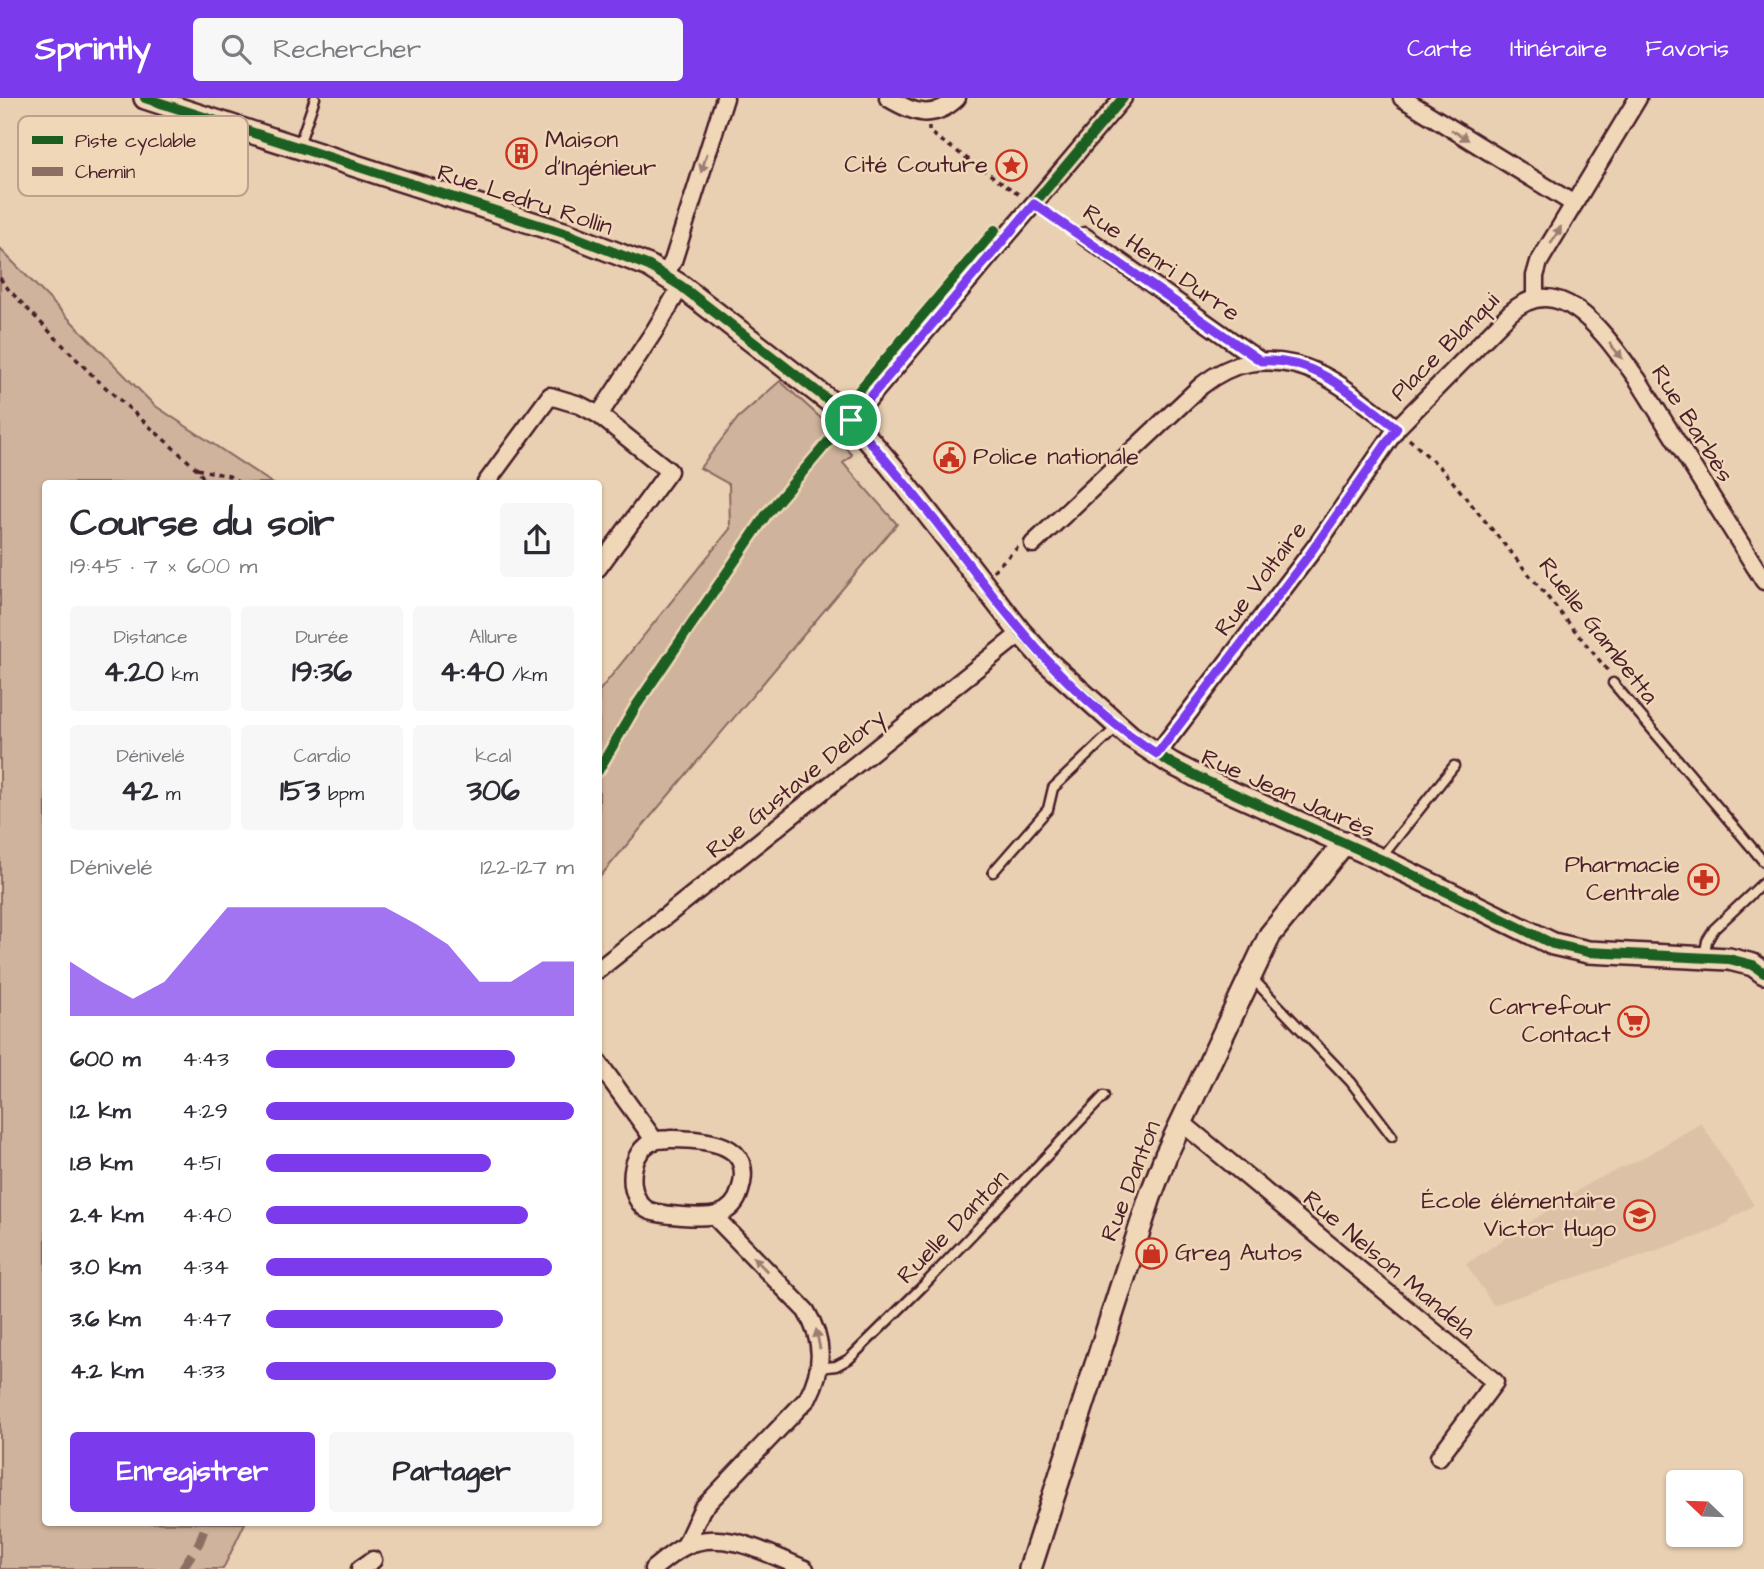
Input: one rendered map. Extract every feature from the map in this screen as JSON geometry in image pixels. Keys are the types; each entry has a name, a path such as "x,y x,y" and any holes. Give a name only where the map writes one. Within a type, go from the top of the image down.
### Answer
{"street":[{"name":"Rue Ledru Rollin","path":"145,98 200,116"},
{"path":"599,415 655,330 673,281 673,261 725,98"},
{"path":"888,98 911,110 929,113 944,109 957,98"},
{"path":"851,420 1029,200 1123,98"},
{"path":"1402,98 1574,204"},
{"path":"1535,298 1535,276 1539,262 1638,98"},
{"name":"Rue Ledru Rollin","path":"248,131 619,253 673,281 722,315 851,420"},
{"name":"Rue Henri Durre","path":"1084,236 1261,361"},
{"name":"Place Blanqui","path":"1397,428 1510,313 1535,298 1550,298 1568,303"},
{"name":"Rue Barbès","path":"1568,303 1593,325 1638,380 1764,581"},
{"path":"1033,544 1209,379 1229,368 1261,361 1286,361 1317,371 1397,428"},
{"path":"488,480 550,397 580,405 599,415 669,471 602,563"},
{"name":"Rue Jean Jaurès","path":"851,420 1055,671 1118,726 1157,754 1204,780 1345,842 1543,941 1588,952 1737,960 1753,965 1764,973"},
{"name":"Rue Voltaire","path":"1157,754 1309,555 1397,428"},
{"name":"Rue Gustave Delory","path":"602,967 1021,632"},
{"name":"Rue Danton","path":"1030,1569 1150,1197 1181,1122 1276,926 1345,842"},
{"path":"602,1067 655,1140"},
{"name":"Rue Nelson Mandela","path":"1181,1122 1495,1382 1439,1457"},
{"path":"655,1140 713,1141 729,1149 735,1155 741,1170 741,1189 733,1205 714,1216 661,1214 646,1209 639,1202 633,1188 633,1169 640,1153 655,1140"},
{"path":"685,1546 702,1509 802,1405 812,1390 819,1368 819,1338 806,1311 714,1216"},
{"path":"653,1569 685,1546 713,1541 733,1542 805,1569"}],"lane":[{"path":"299,148 315,98"},
{"name":"Ruelle Gambetta","path":"1613,683 1764,862"},
{"path":"993,872 1048,808 1054,788 1118,726"},
{"path":"1380,859 1454,766"},
{"path":"1704,957 1707,941 1714,929 1764,882"},
{"path":"1250,975 1351,1082 1392,1136"},
{"name":"Ruelle Danton","path":"819,1368 836,1366 849,1359 924,1285 1104,1096"}],"path":[{"path":"0,278 93,376 197,469 205,480"},
{"path":"197,469 229,476 235,480"},
{"path":"982,582 1021,543 1033,544"}],"shaded area":[{"path":"0,249 154,405 267,480 42,480 42,1526 244,1526 223,1569 0,1569"},
{"path":"780,381 824,421 852,455 843,463 897,524 602,874 602,687 730,529 729,484 700,468 738,418"},
{"name":"École élémentaire Victor Hugo","path":"1701,1123 1754,1205 1729,1220 1730,1222 1702,1235 1493,1305 1466,1264 1591,1182 1639,1160"}],"marked path":[{"path":"182,1569 199,1543 205,1526"}],"cycle path":[{"path":"145,98 201,116"},
{"path":"602,764 636,706 766,515 833,436 851,420 1123,98"},
{"path":"248,131 567,234 649,266 681,286 846,414 891,466 1021,633 1046,661 1130,736 1171,763 1380,859 1553,944 1588,952 1729,959 1753,965 1764,973"},
{"path":"851,420 856,394 995,230"}],"place":[{"name":"Maison d'Ingénieur","path":"522,154"},
{"name":"Cité Couture","path":"1011,165"},
{"name":"Police nationale","path":"950,457"},
{"name":"Pharmacie Centrale","path":"1703,879"},
{"name":"Carrefour Contact","path":"1634,1021"},
{"name":"École élémentaire Victor Hugo","path":"1639,1215"},
{"name":"Greg Autos","path":"1152,1253"}],"route":[{"path":"1034,204 1084,236 1261,361 1286,361 1317,371 1397,428 1309,555 1157,754 1118,726 1046,661 891,466 851,420 1034,204"}]}
